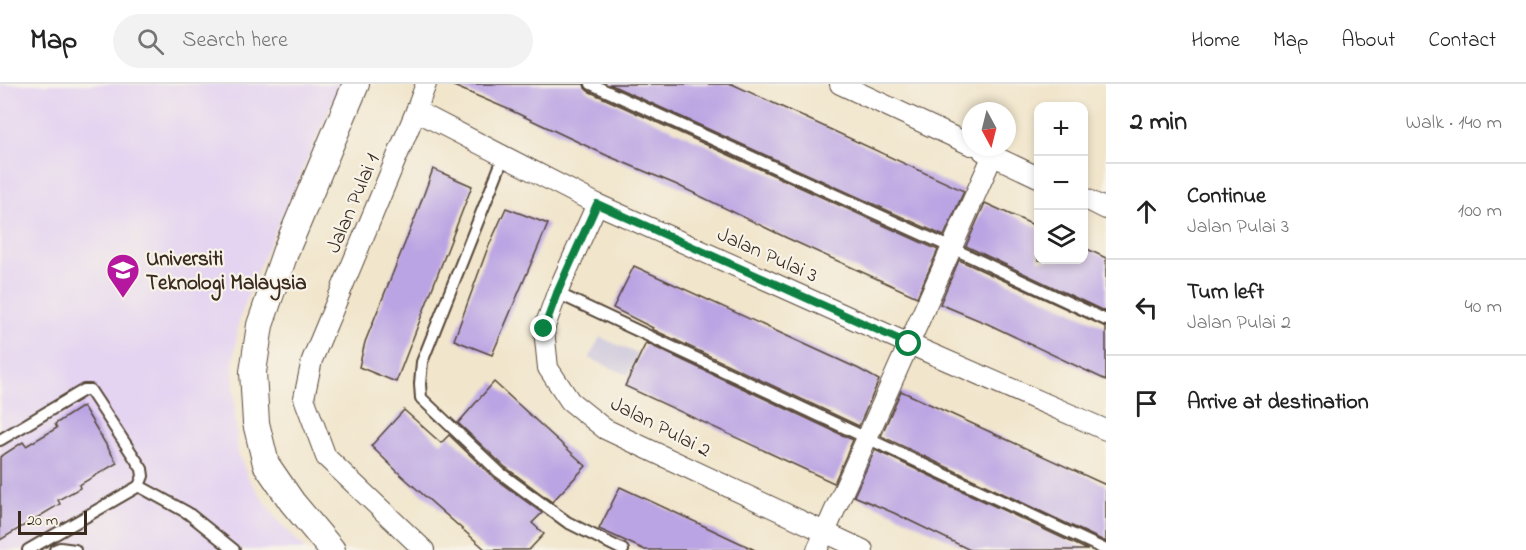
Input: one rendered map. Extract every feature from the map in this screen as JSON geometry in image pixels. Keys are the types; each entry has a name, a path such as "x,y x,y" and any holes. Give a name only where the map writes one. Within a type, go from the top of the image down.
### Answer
{"street":[{"path":"332,550 292,502 266,464 256,423 254,372 260,325 286,250 356,84"},
{"name":"Jalan Pulai 1","path":"424,550 326,457 304,398 312,360 426,84"},
{"path":"840,84 962,141"},
{"name":"Jalan Pulai 3","path":"416,111 597,204 1106,430"},
{"path":"817,550 993,156"},
{"path":"995,156 1034,175"},
{"path":"1088,200 1106,208"},
{"name":"Jalan Pulai 2","path":"597,204 557,293 544,329 548,368 570,401 605,429 863,550"}],"lane":[{"path":"591,84 1106,320"},
{"path":"504,156 422,362 421,398 499,472 567,522 623,550"},
{"path":"557,293 1106,550"},
{"path":"0,440 84,390 90,390 142,469 143,476 140,486 28,550"},
{"path":"140,486 188,513 234,550"},
{"path":"56,550 60,548 75,550"}],"shaded area":[{"name":"Universiti Teknologi Malaysia","path":"0,84 341,84 255,276 239,321 233,364 238,453 249,479 279,522 306,550 0,550"},
{"path":"600,337 638,354 628,375 589,358"}],"building":[{"path":"449,84 584,84 588,91 938,250 917,297 675,184"},
{"path":"609,84 732,84 964,191 944,236"},
{"path":"433,169 472,186 396,382 359,367 365,342"},
{"path":"985,203 1034,225 1034,264 1088,264 1088,249 1106,258 1106,312 966,246"},
{"path":"506,208 548,224 492,355 454,340 487,250"},
{"path":"959,260 1106,327 1106,380 940,304"},
{"path":"634,266 879,380 859,426 652,329 613,308"},
{"path":"646,343 853,440 834,483 625,386"},
{"path":"494,382 586,466 552,502 504,466 458,423"},
{"path":"901,391 1106,485 1106,542 881,436"},
{"path":"83,406 117,463 58,500 60,504 0,540 0,457 23,442 26,446 57,428 55,424"},
{"path":"404,410 441,443 449,435 494,478 542,513 532,523 544,534 529,550 486,550 371,446"},
{"path":"875,450 1088,550 970,550 854,496"},
{"path":"620,487 755,550 645,550 599,529"}],"place":[{"name":"Universiti Teknologi Malaysia","path":"123,299"}],"route":[{"path":"544,329 557,293 597,204 909,344"}]}
